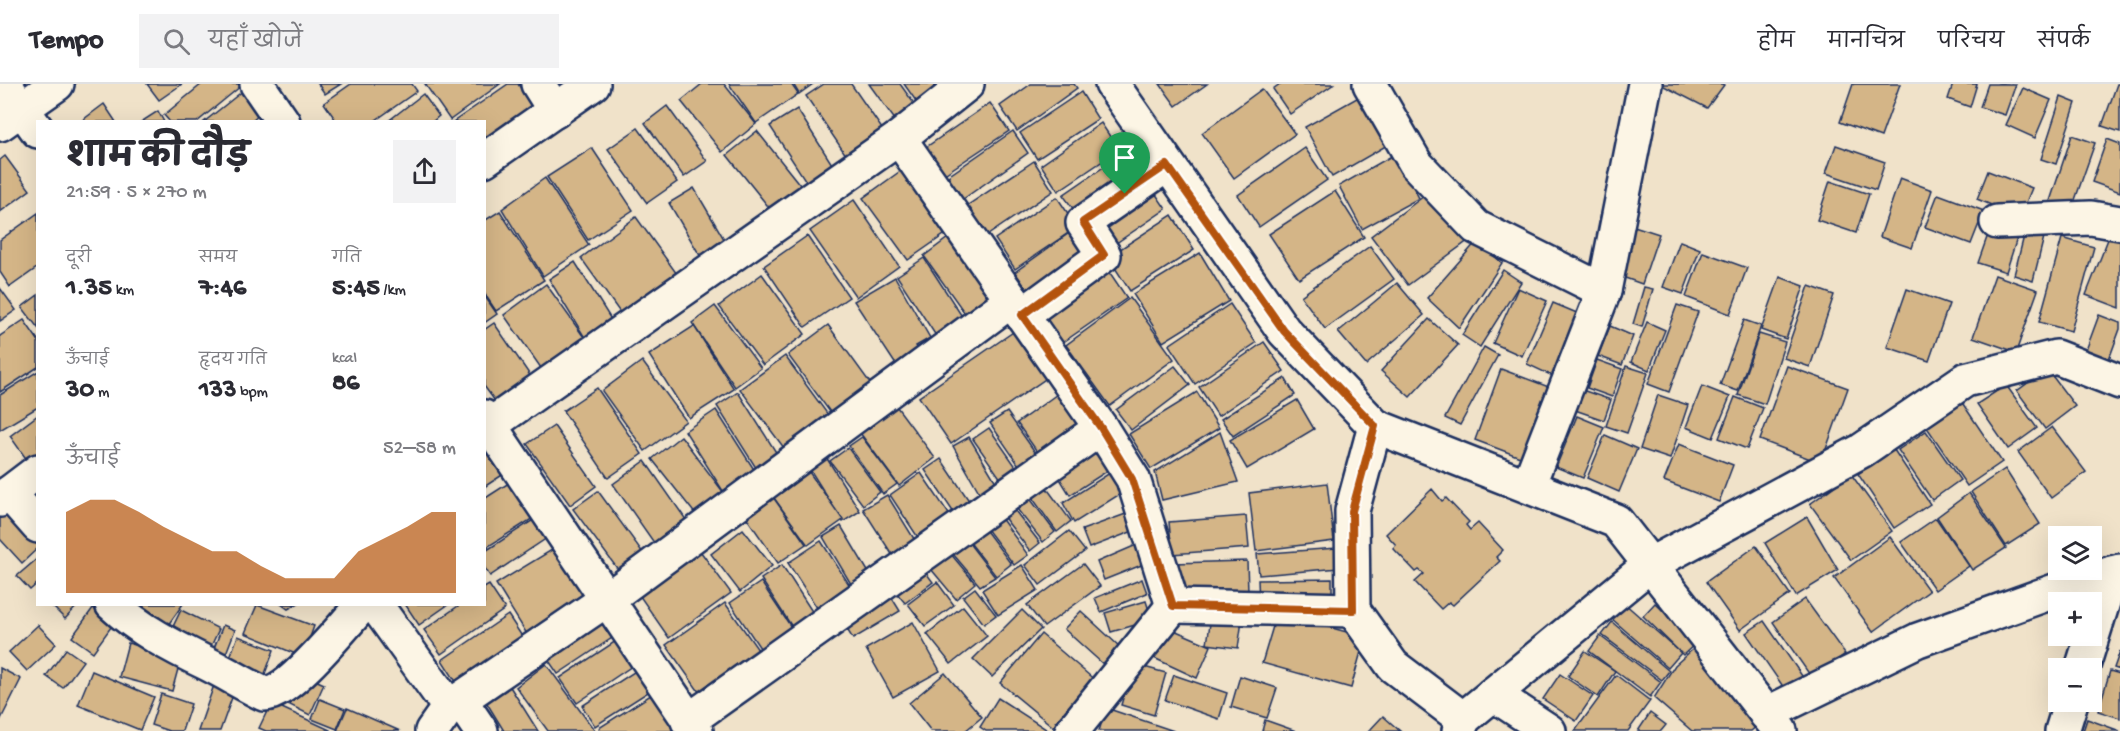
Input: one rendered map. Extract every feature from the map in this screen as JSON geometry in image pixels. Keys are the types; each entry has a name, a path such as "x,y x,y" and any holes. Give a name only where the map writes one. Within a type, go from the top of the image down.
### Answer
{"street":[{"path":"16,112 57,84"},
{"path":"257,84 282,120"},
{"path":"538,84 555,111"},
{"path":"486,159 593,84"},
{"path":"967,84 899,138 487,421 692,726 1101,428"},
{"path":"1112,84 1284,331 1375,426 1616,521 1773,722 1918,640 2077,583 2116,572"},
{"path":"1370,84 1416,164 1476,227 1604,291"},
{"path":"1528,486 1604,291 1645,84"},
{"path":"899,138 1101,428 1132,479 1173,606"},
{"path":"447,712 1017,308 1104,255 1083,222 1167,165"},
{"path":"1997,222 2091,218 2120,223"},
{"path":"1375,426 1352,511 1353,610 1393,666 1461,725 1493,694 1651,564 1861,451 1965,380 2056,357 2120,382"},
{"path":"13,482 36,522"},
{"path":"2086,658 2116,572"},
{"path":"114,606 127,619 177,650 264,694 270,694 286,685 361,606"},
{"path":"376,606 447,712 481,731"},
{"path":"1173,606 1353,610"},
{"path":"1072,731 1173,606"},
{"path":"1493,694 1549,731"},
{"path":"2062,731 2068,712"}],"building":[{"path":"147,84 182,84 159,100"},
{"path":"202,84 239,84 241,86 199,120 168,120 164,115"},
{"path":"318,84 341,84 325,94"},
{"path":"351,84 412,84 417,91 376,120 336,120 324,103"},
{"path":"425,84 500,84 450,120"},
{"path":"508,84 518,84 539,117 486,153 486,120 456,120"},
{"path":"702,84 724,84 756,124 722,152 681,101"},
{"path":"729,84 791,84 798,94 756,123"},
{"path":"793,84 813,84 799,94"},
{"path":"824,84 851,84 887,136 850,161 806,96"},
{"path":"869,84 900,84 918,109 898,124"},
{"path":"904,84 935,84 937,86 916,101"},
{"path":"1031,84 1074,84 1077,88 1017,131 1000,106"},
{"path":"1160,84 1207,84 1176,106"},
{"path":"1280,84 1334,84 1290,114 1273,89"},
{"path":"1663,84 1722,84 1724,85 1707,108"},
{"path":"1853,84 1900,84 1881,137 1840,122"},
{"path":"1953,84 1977,84 1970,107 1948,99"},
{"path":"1988,84 2016,84 2005,115 1980,107"},
{"path":"2117,84 2120,84 2120,132 2102,126"},
{"path":"2023,88 2051,100 2035,138 2006,125"},
{"path":"1262,89 1295,134 1234,178 1202,133"},
{"path":"244,90 261,113 253,120 206,120"},
{"path":"1081,92 1098,119 1037,159 1020,133"},
{"path":"423,94 439,116 434,120 390,120"},
{"path":"1364,94 1391,143 1332,177 1305,127"},
{"path":"2061,97 2076,103 2056,164 2041,159"},
{"path":"990,103 1009,131 943,175 925,148"},
{"path":"104,104 115,120 83,120"},
{"path":"667,106 707,161 684,177 645,123"},
{"path":"797,109 837,172 811,189 770,126"},
{"path":"158,111 163,120 144,120"},
{"path":"1101,123 1119,150 1058,191 1041,165"},
{"path":"638,128 677,182 647,203 608,149"},
{"path":"757,131 804,190 775,215 727,155"},
{"path":"1013,131 1028,153 959,202 944,179"},
{"path":"2072,135 2095,143 2070,214 2048,207"},
{"path":"2107,139 2120,144 2120,192 2092,182"},
{"path":"1836,145 1885,162 1876,190 1826,173"},
{"path":"592,148 633,210 588,240 547,177"},
{"path":"1305,148 1327,180 1259,227 1238,195"},
{"path":"1124,153 1140,176 1080,218 1063,195"},
{"path":"1395,154 1419,198 1362,229 1339,186"},
{"path":"5,156 30,190 0,212 0,160"},
{"path":"1034,161 1053,191 985,237 965,207"},
{"path":"906,167 951,230 908,260 863,198"},
{"path":"1988,171 2032,188 2020,217 1977,199"},
{"path":"545,178 589,245 543,276 502,209"},
{"path":"1900,178 1932,190 1912,248 1880,237"},
{"path":"1830,181 1869,194 1856,233 1817,220"},
{"path":"1149,184 1166,209 1106,250 1089,223"},
{"path":"694,188 727,244 702,259 669,203"},
{"path":"1432,190 1469,240 1408,285 1371,236"},
{"path":"1335,191 1364,237 1299,279 1269,234"},
{"path":"1938,194 1984,211 1971,244 1925,227"},
{"path":"1057,197 1077,227 1015,269 995,239"},
{"path":"854,200 899,266 856,297 810,231"},
{"path":"500,211 544,280 496,311 486,296 486,220"},
{"path":"36,214 36,268 10,287 0,272 0,240"},
{"path":"1172,215 1194,250 1130,291 1108,257"},
{"path":"636,217 682,281 626,321 581,258"},
{"path":"1631,225 1659,234 1642,284 1614,274"},
{"path":"1079,226 1099,256 1035,301 1015,272"},
{"path":"1991,226 2018,235 2006,272 1978,263"},
{"path":"2112,229 2120,232 2120,308 2086,295"},
{"path":"956,232 1001,295 969,319 924,256"},
{"path":"2025,232 2044,237 2033,281 2014,275"},
{"path":"807,236 849,297 805,327 764,266"},
{"path":"2062,238 2094,247 2071,331 2039,322"},
{"path":"1477,241 1502,263 1459,328 1427,298"},
{"path":"1680,241 1700,249 1683,294 1663,287"},
{"path":"1370,246 1394,279 1325,329 1301,296"},
{"path":"1703,252 1747,268 1730,314 1686,297"},
{"path":"1200,253 1229,301 1163,342 1133,294"},
{"path":"924,258 967,324 940,342 897,276"},
{"path":"575,262 617,329 590,346 549,279"},
{"path":"1104,264 1127,298 1062,343 1039,309"},
{"path":"1503,270 1521,282 1480,347 1462,335"},
{"path":"762,274 805,334 763,365 719,306"},
{"path":"1995,275 2038,290 2016,352 1973,337"},
{"path":"895,277 930,338 916,346 923,355 900,371 854,301"},
{"path":"1780,277 1804,286 1786,339 1761,330"},
{"path":"1397,283 1424,315 1366,365 1338,332"},
{"path":"546,284 591,347 548,378 504,315"},
{"path":"1809,286 1834,295 1810,367 1784,358"},
{"path":"1644,287 1653,289 1642,327 1633,324"},
{"path":"0,288 16,310 0,321"},
{"path":"1518,288 1547,301 1522,356 1493,343"},
{"path":"1907,289 1949,304 1929,361 1887,347"},
{"path":"36,296 36,325 22,307"},
{"path":"486,298 497,314 486,322"},
{"path":"1130,298 1174,359 1110,406 1066,345"},
{"path":"1553,303 1584,316 1557,378 1527,364"},
{"path":"1230,304 1256,343 1195,384 1169,345"},
{"path":"1677,305 1698,312 1669,392 1648,384"},
{"path":"715,306 761,368 735,387 692,323"},
{"path":"2099,315 2120,323 2120,329 2105,370 2082,361"},
{"path":"1429,319 1458,345 1410,397 1381,371"},
{"path":"24,320 36,337 36,368 0,392 0,336"},
{"path":"1744,320 1761,326 1738,391 1720,385"},
{"path":"1647,322 1665,330 1649,370 1631,362"},
{"path":"494,323 538,387 503,412 486,389 486,329"},
{"path":"828,325 873,387 833,416 788,355"},
{"path":"694,326 734,389 689,418 649,355"},
{"path":"1610,326 1633,336 1622,365 1598,356"},
{"path":"1019,328 1051,375 951,444 919,397"},
{"path":"1759,334 1785,342 1765,404 1738,395"},
{"path":"1264,342 1284,371 1218,416 1199,387"},
{"path":"1484,347 1498,355 1460,425 1445,418"},
{"path":"785,356 834,423 790,456 740,389"},
{"path":"1597,360 1622,369 1612,397 1587,388"},
{"path":"642,361 686,421 645,451 602,391"},
{"path":"1175,366 1190,385 1131,430 1116,410"},
{"path":"1626,366 1648,373 1627,433 1606,426"},
{"path":"1787,366 1848,388 1821,463 1760,440"},
{"path":"1501,369 1554,389 1528,460 1475,440"},
{"path":"2047,369 2075,406 2045,429 2017,391"},
{"path":"36,372 36,408 0,430 0,395"},
{"path":"1285,378 1295,395 1233,436 1221,419"},
{"path":"2006,385 2037,428 2008,449 1977,404"},
{"path":"1702,386 1730,397 1713,438 1686,427"},
{"path":"597,388 642,454 608,478 563,411"},
{"path":"1582,390 1611,400 1604,420 1575,410"},
{"path":"738,392 779,457 758,471 717,406"},
{"path":"1060,392 1084,427 1041,457 1017,423"},
{"path":"1197,392 1219,428 1151,469 1129,434"},
{"path":"888,395 935,458 899,486 852,422"},
{"path":"1658,395 1688,405 1670,459 1640,449"},
{"path":"1735,397 1763,408 1747,449 1719,438"},
{"path":"1297,400 1314,429 1247,469 1230,440"},
{"path":"1961,401 2002,462 1967,486 1926,426"},
{"path":"716,410 755,471 723,491 685,431"},
{"path":"1007,412 1042,462 1025,474 990,423"},
{"path":"36,416 36,464 32,467 10,436"},
{"path":"1577,416 1604,427 1583,478 1556,467"},
{"path":"554,426 596,486 570,505 527,444"},
{"path":"2052,427 2086,472 2051,498 2018,452"},
{"path":"989,428 1019,471 1003,482 973,439"},
{"path":"1926,431 1960,480 1932,500 1898,450"},
{"path":"1220,432 1238,482 1162,500 1155,472"},
{"path":"486,435 510,470 486,486"},
{"path":"1605,435 1637,449 1619,492 1587,478"},
{"path":"681,436 724,493 696,515 652,459"},
{"path":"862,437 897,484 883,494 849,446"},
{"path":"969,437 999,487 982,497 953,446"},
{"path":"1102,444 1115,466 1070,495 1057,474"},
{"path":"1679,444 1733,465 1719,502 1664,481"},
{"path":"848,448 880,492 863,505 830,461"},
{"path":"1894,450 1930,504 1894,528 1858,474"},
{"path":"826,457 860,511 843,522 809,468"},
{"path":"941,459 972,505 956,516 925,470"},
{"path":"645,461 689,524 657,547 613,484"},
{"path":"1116,469 1128,489 1074,523 1063,503"},
{"path":"2005,469 2040,524 2006,546 1971,492"},
{"path":"809,472 843,520 808,545 774,498"},
{"path":"921,473 953,520 921,542 890,495"},
{"path":"1851,474 1892,531 1851,560 1810,504"},
{"path":"515,479 538,515 486,548 486,498"},
{"path":"1040,479 1071,521 1057,532 1026,489"},
{"path":"1327,483 1334,541 1256,551 1249,493"},
{"path":"1023,489 1055,532 1043,542 1010,500"},
{"path":"1432,489 1442,501 1446,498 1469,522 1466,525 1470,530 1478,523 1503,550 1496,557 1500,561 1453,605 1449,602 1441,609 1415,582 1424,574 1419,570 1416,572 1393,548 1396,545 1386,534"},
{"path":"598,491 646,557 622,575 573,509"},
{"path":"1969,493 2006,548 1972,570 1937,517"},
{"path":"887,495 916,542 893,556 863,509"},
{"path":"773,497 806,544 778,563 746,517"},
{"path":"1009,503 1040,543 1030,551 999,511"},
{"path":"6,506 36,539 36,550 22,563 0,539 0,512"},
{"path":"1134,511 1141,528 1089,548 1082,530"},
{"path":"998,514 1028,555 1014,565 984,525"},
{"path":"541,515 553,534 490,576 486,570 486,551"},
{"path":"1246,516 1249,548 1172,554 1169,522"},
{"path":"1807,517 1838,570 1796,596 1765,543"},
{"path":"1936,518 1969,566 1935,590 1901,542"},
{"path":"841,526 872,578 854,589 823,537"},
{"path":"984,528 1011,564 996,576 968,540"},
{"path":"743,529 772,566 740,592 711,554"},
{"path":"1069,531 1085,551 1040,585 1025,565"},
{"path":"1890,537 1929,591 1873,632 1834,578"},
{"path":"965,538 995,577 980,586 948,548"},
{"path":"821,541 854,592 821,614 788,563"},
{"path":"1141,543 1149,562 1104,580 1097,562"},
{"path":"560,545 594,599 530,639 496,584"},
{"path":"1756,546 1790,594 1740,630 1706,582"},
{"path":"945,547 975,583 956,599 926,563"},
{"path":"698,548 731,593 669,638 637,592"},
{"path":"1337,548 1339,568 1259,575 1257,554"},
{"path":"36,560 36,585 30,590 17,576"},
{"path":"1247,561 1248,592 1174,594 1173,563"},
{"path":"1083,564 1100,586 1044,627 1027,605"},
{"path":"782,565 815,616 794,630 761,579"},
{"path":"1022,565 1038,590 998,615 982,590"},
{"path":"924,570 933,582 905,603 896,592"},
{"path":"1142,579 1147,593 1101,612 1095,598"},
{"path":"1332,579 1332,600 1259,602 1258,580"},
{"path":"761,582 793,630 762,651 730,603"},
{"path":"937,582 954,605 925,626 908,604"},
{"path":"489,585 505,609 441,654 424,630 458,606 486,606 486,587"},
{"path":"975,588 996,615 984,624 963,597"},
{"path":"887,590 900,611 853,639 840,618"},
{"path":"1805,599 1845,654 1812,678 1773,622"},
{"path":"1146,601 1152,620 1111,632 1105,613"},
{"path":"725,603 761,654 702,696 666,645"},
{"path":"1624,603 1681,653 1668,668 1611,618"},
{"path":"1655,603 1696,643 1683,655 1643,616"},
{"path":"52,606 77,606 65,619"},
{"path":"129,606 182,606 163,632"},
{"path":"257,606 314,626 303,657 245,633"},
{"path":"406,606 446,606 419,625"},
{"path":"963,606 987,636 951,664 927,634"},
{"path":"93,608 114,623 93,652 72,637"},
{"path":"181,610 219,629 206,657 167,639"},
{"path":"1022,610 1041,629 992,677 973,659"},
{"path":"1081,611 1120,647 1104,665 1064,629"},
{"path":"1277,613 1365,637 1351,688 1262,663"},
{"path":"508,615 529,647 462,691 442,660"},
{"path":"1211,617 1242,621 1238,648 1207,644"},
{"path":"604,620 615,636 558,674 547,658"},
{"path":"1764,621 1809,686 1791,698 1746,633"},
{"path":"913,622 940,671 893,697 866,649"},
{"path":"1612,622 1669,671 1662,680 1602,635"},
{"path":"38,625 56,644 27,671 9,652"},
{"path":"223,625 235,630 223,661 211,656"},
{"path":"1167,627 1211,646 1197,678 1154,658"},
{"path":"1041,634 1097,682 1057,730 1000,683"},
{"path":"625,635 641,660 577,703 560,678"},
{"path":"238,636 274,650 261,684 225,670"},
{"path":"1600,636 1661,682 1650,697 1589,651"},
{"path":"128,643 181,658 172,691 119,677"},
{"path":"1700,643 1764,720 1751,731 1692,731 1654,698 1675,665"},
{"path":"66,649 83,661 63,688 46,676"},
{"path":"1585,651 1615,671 1598,697 1568,676"},
{"path":"2120,651 2120,670 2114,668"},
{"path":"546,664 595,731 548,731 516,687"},
{"path":"1133,664 1166,673 1154,715 1121,705"},
{"path":"643,666 656,687 595,726 582,706"},
{"path":"0,668 21,679 0,721"},
{"path":"92,671 154,697 140,730 78,705"},
{"path":"2110,671 2120,674 2120,718 2101,712 2102,698"},
{"path":"945,673 982,717 965,731 931,731 909,703"},
{"path":"1560,674 1593,696 1576,721 1543,699"},
{"path":"304,675 324,684 310,715 290,705"},
{"path":"1174,675 1227,693 1219,719 1165,700"},
{"path":"1616,675 1650,701 1628,731 1575,731"},
{"path":"1240,676 1277,688 1267,718 1231,707"},
{"path":"214,685 234,692 220,731 198,731"},
{"path":"509,685 538,731 504,731 485,700"},
{"path":"657,691 682,731 600,731 599,728"},
{"path":"161,694 191,704 182,731 169,731 151,725"},
{"path":"998,698 1049,731 986,731 980,727"},
{"path":"320,699 345,709 337,729 312,719"},
{"path":"271,703 330,730 266,731 259,728"},
{"path":"347,708 400,731 337,731"},
{"path":"1106,708 1174,731 1099,731"},
{"path":"1650,713 1666,725 1661,731 1638,731"},
{"path":"1383,716 1400,731 1369,731"},
{"path":"2087,719 2120,731 2083,731"},
{"path":"1265,720 1296,731 1262,731"}],"route":[{"path":"1167,165 1284,331 1375,426 1352,511 1353,610 1173,606 1132,479 1101,428 1022,315 1104,255 1083,222 1125,194 1167,165"}]}
